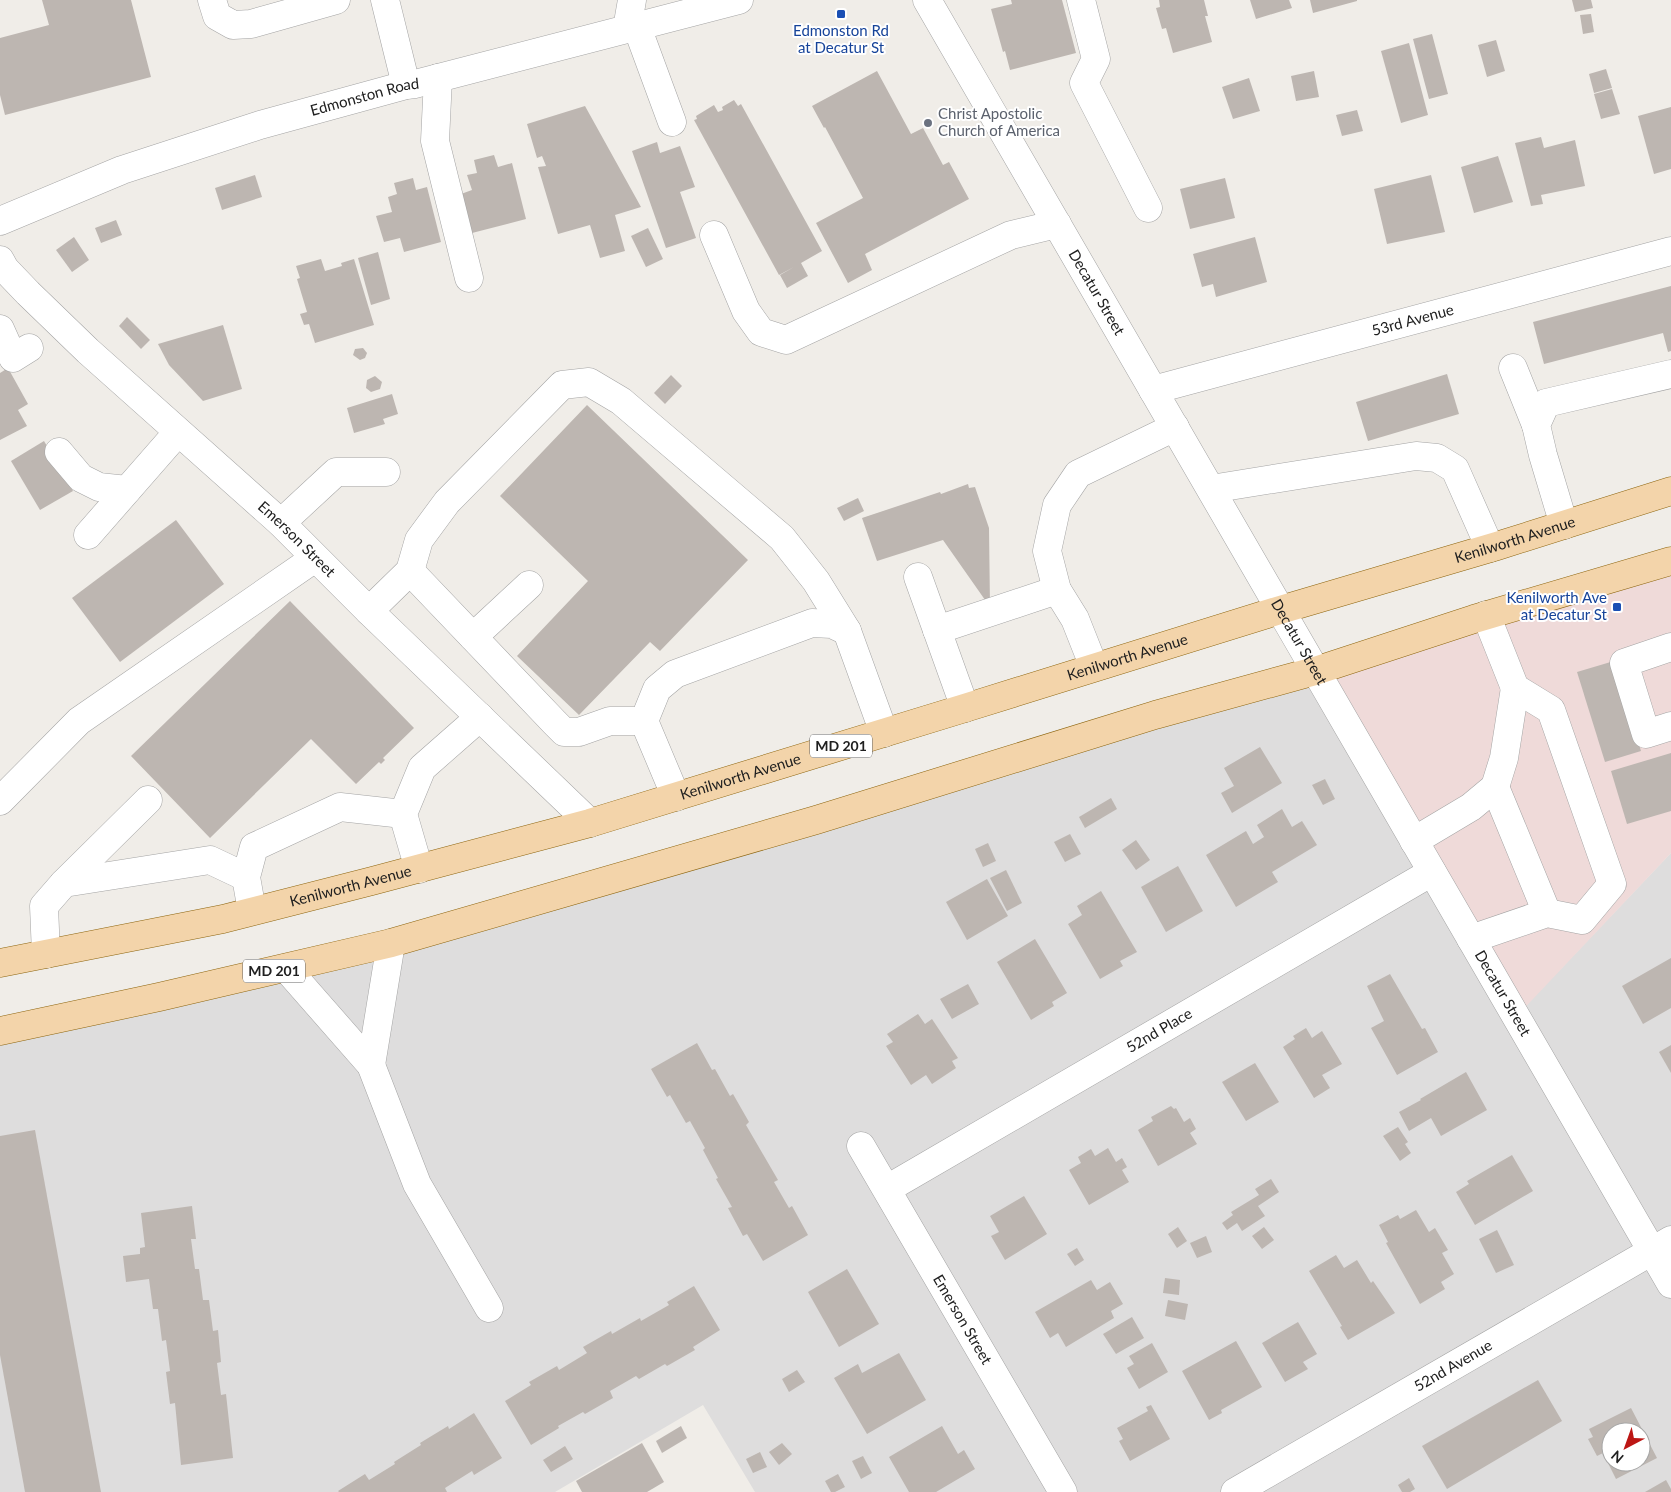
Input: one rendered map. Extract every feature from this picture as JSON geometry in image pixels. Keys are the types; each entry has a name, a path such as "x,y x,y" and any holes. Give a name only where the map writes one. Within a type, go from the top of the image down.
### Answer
{"main road":[{"name":"Kenilworth Avenue","path":"0,963 223,919 590,823 1671,491"},
{"name":"MD 201","path":"0,1031 159,997 391,943 816,820 1155,715 1315,671 1486,615 1671,561"}],"street":[{"path":"212,0 217,16 234,25 251,24 336,0"},
{"path":"385,0 406,85"},
{"path":"632,0 632,28 672,122"},
{"name":"Edmonston Road","path":"0,221 122,170 260,125 406,85 739,0"},
{"name":"Decatur Street","path":"927,0 1471,939 1661,1246 1671,1284"},
{"path":"1081,0 1096,59 1084,84 1148,208"},
{"path":"438,78 435,141 469,278"},
{"path":"714,235 746,312 760,332 786,340 1011,234 1057,224"},
{"name":"53rd Avenue","path":"1153,390 1671,251"},
{"name":"Emerson Street","path":"0,260 28,293 88,351 281,523 369,611 590,823"},
{"path":"0,329 13,358 29,348"},
{"path":"1513,368 1536,425 1564,525"},
{"path":"1536,425 1546,403 1671,374"},
{"path":"369,611 410,570 419,540 447,502 562,385 588,382 621,400 782,538 816,581 847,631 884,733"},
{"path":"1094,668 1075,619 1057,590 1047,551 1058,505 1078,474 1175,427"},
{"path":"88,535 178,432"},
{"path":"59,452 81,478 99,487 127,490"},
{"path":"1211,490 1416,456 1437,458 1455,469 1490,548"},
{"path":"281,523 336,472 386,472"},
{"path":"0,801 79,721 315,558"},
{"path":"410,570 564,732 579,732 610,721 644,721"},
{"path":"918,577 966,708"},
{"path":"473,637 529,585"},
{"path":"937,630 1057,590"},
{"path":"1414,841 1470,807 1495,788 1504,758 1515,688 1486,615"},
{"path":"676,796 644,721 657,689 675,674 812,623 832,624 847,631"},
{"path":"1671,647 1624,663 1646,734 1671,726"},
{"path":"1471,939 1547,913 1582,920 1612,884 1551,710 1515,688"},
{"path":"419,869 403,814 422,768 480,717"},
{"path":"1495,788 1547,913"},
{"path":"46,954 44,906 64,883 148,800"},
{"path":"252,912 246,877 254,847 340,807 403,814"},
{"path":"64,883 210,860 246,877"},
{"name":"52nd Place","path":"887,1189 1432,872"},
{"path":"371,1065 391,943"},
{"path":"286,968 371,1065 417,1184 489,1308"},
{"name":"Emerson Street","path":"862,1146 1063,1492"},
{"name":"52nd Avenue","path":"1235,1492 1661,1246"}],"shaded area":[{"path":"1671,561 1671,853 1516,1017 1315,671"},
{"path":"1315,671 1516,1016 1671,853 1671,1492 755,1492 703,1405 555,1492 0,1492 0,1031 159,997"}],"building":[{"path":"42,0 131,0 151,77 5,115 0,95 0,38 49,25"},
{"path":"1011,0 1062,0 1076,53 1010,70 991,9 1012,4"},
{"path":"1159,0 1204,0 1208,16 1205,16 1212,42 1173,53 1166,28 1162,29 1156,8 1160,7"},
{"path":"1250,0 1289,0 1292,8 1256,19"},
{"path":"1310,0 1357,0 1357,1 1313,13"},
{"path":"1572,0 1591,0 1593,8 1575,12"},
{"path":"1591,14 1594,32 1583,34 1580,15"},
{"path":"1432,34 1448,94 1429,99 1413,39"},
{"path":"1496,40 1505,71 1487,77 1478,45"},
{"path":"1409,43 1428,115 1401,123 1381,51"},
{"path":"1606,69 1612,88 1594,93 1589,74"},
{"path":"877,71 911,134 923,128 943,165 949,162 969,199 865,254 872,270 848,283 816,223 863,198 812,106"},
{"path":"1314,71 1319,97 1296,101 1291,76"},
{"path":"1249,78 1260,111 1233,119 1222,87"},
{"path":"1612,89 1620,114 1601,119 1594,94"},
{"path":"734,100 738,106 741,104 822,251 801,263 808,276 787,288 780,275 794,267 779,275 694,120 697,119 696,116 714,105 718,112 723,110 722,107"},
{"path":"585,106 641,207 615,215 625,251 600,258 590,225 558,234 538,167 546,166 542,156 537,158 527,124"},
{"path":"1671,107 1671,169 1654,174 1638,116"},
{"path":"1357,110 1363,131 1342,136 1336,115"},
{"path":"1541,137 1544,148 1575,140 1585,186 1541,195 1543,204 1531,206 1515,143"},
{"path":"657,142 660,153 680,146 695,187 680,192 696,238 666,248 632,151"},
{"path":"494,155 498,167 512,163 526,219 472,233 461,194 472,190 467,175 477,173 474,160"},
{"path":"1498,156 1513,202 1474,213 1461,167"},
{"path":"255,175 262,197 222,210 215,188"},
{"path":"1431,175 1445,232 1387,244 1374,189"},
{"path":"413,178 416,190 427,187 441,242 404,252 400,238 384,242 376,216 392,212 388,197 397,194 394,183"},
{"path":"1225,178 1235,218 1190,229 1180,189"},
{"path":"116,220 122,235 101,243 95,228"},
{"path":"648,228 663,259 646,267 631,236"},
{"path":"74,237 89,260 72,272 56,250"},
{"path":"1255,237 1267,282 1216,297 1213,284 1202,287 1193,254"},
{"path":"378,252 390,299 371,305 358,258"},
{"path":"321,259 325,271 342,266 341,263 354,259 374,325 315,343 309,324 304,325 300,314 307,312 297,279 300,278 296,266"},
{"path":"1671,286 1671,351 1668,352 1663,333 1544,364 1533,322"},
{"path":"127,317 150,340 141,349 119,326"},
{"path":"223,325 242,389 203,401 169,365 158,344"},
{"path":"363,348 367,353 365,358 360,360 353,355 355,349"},
{"path":"8,368 28,404 18,410 27,426 0,440 0,373"},
{"path":"1447,374 1459,414 1368,441 1356,402"},
{"path":"671,375 682,386 665,404 654,393"},
{"path":"375,376 382,382 380,389 371,392 366,388 367,380"},
{"path":"392,394 398,414 383,419 385,424 354,433 347,408"},
{"path":"587,405 748,560 660,651 650,642 579,715 517,656 588,581 500,496"},
{"path":"44,441 73,491 40,510 11,461"},
{"path":"968,484 969,488 975,487 989,528 990,607 943,540 877,561 862,518"},
{"path":"858,498 864,511 844,521 837,508"},
{"path":"176,520 224,584 120,662 72,598"},
{"path":"290,601 414,728 383,758 385,760 381,764 379,762 356,784 311,739 210,838 131,756"},
{"path":"1614,661 1641,751 1605,762 1577,672"},
{"path":"1260,747 1282,783 1232,813 1221,793 1234,786 1224,768"},
{"path":"1671,753 1671,811 1627,824 1611,771"},
{"path":"1325,779 1335,799 1323,805 1312,785"},
{"path":"1111,798 1117,809 1085,828 1079,817"},
{"path":"1282,809 1292,827 1302,821 1317,845 1272,872 1278,882 1236,907 1206,855 1246,831 1253,844 1264,837 1257,825"},
{"path":"1070,834 1081,854 1065,862 1054,842"},
{"path":"1136,840 1150,860 1136,870 1122,850"},
{"path":"988,843 996,861 983,867 975,849"},
{"path":"1178,866 1203,911 1166,932 1141,887"},
{"path":"1006,870 1022,903 1007,911 990,878"},
{"path":"987,879 1008,916 967,940 946,902"},
{"path":"1101,891 1137,952 1120,961 1123,966 1100,979 1068,924 1082,915 1077,906"},
{"path":"1035,939 1067,993 1052,1002 1054,1006 1031,1020 997,962"},
{"path":"1671,958 1671,1008 1643,1024 1622,986"},
{"path":"1390,974 1422,1029 1425,1028 1438,1052 1397,1075 1371,1028 1384,1021 1367,986"},
{"path":"968,984 979,1004 952,1019 940,999"},
{"path":"918,1014 925,1024 932,1019 958,1058 952,1061 956,1068 932,1084 926,1075 911,1085 886,1046 893,1042 887,1034"},
{"path":"1306,1028 1312,1038 1322,1031 1342,1064 1322,1075 1330,1088 1314,1098 1283,1047 1295,1039 1293,1036"},
{"path":"697,1043 712,1070 715,1069 730,1096 733,1094 749,1122 746,1125 778,1180 774,1182 789,1208 792,1206 808,1235 763,1261 747,1234 743,1236 728,1208 732,1207 716,1179 718,1178 703,1150 705,1148 690,1121 686,1123 670,1095 667,1097 651,1069"},
{"path":"1671,1045 1671,1073 1659,1052"},
{"path":"1255,1063 1279,1102 1246,1121 1222,1082"},
{"path":"1466,1072 1487,1110 1441,1136 1431,1118 1409,1131 1399,1112"},
{"path":"1171,1106 1174,1109 1176,1108 1184,1122 1190,1118 1196,1129 1190,1133 1197,1144 1158,1166 1138,1130 1153,1121 1151,1117"},
{"path":"1398,1127 1408,1142 1405,1144 1411,1153 1400,1161 1383,1136"},
{"path":"35,1130 101,1492 25,1492 0,1355 0,1136"},
{"path":"1108,1148 1116,1162 1122,1158 1127,1167 1122,1170 1129,1182 1089,1205 1069,1170 1081,1163 1078,1157 1091,1149 1095,1156"},
{"path":"1512,1155 1533,1191 1475,1225 1456,1192 1469,1184 1467,1181"},
{"path":"1271,1179 1279,1192 1258,1206 1265,1216 1242,1231 1237,1223 1227,1230 1222,1223 1233,1215 1231,1212 1259,1195 1255,1189"},
{"path":"1024,1196 1047,1234 1005,1260 991,1236 999,1232 990,1216"},
{"path":"192,1206 196,1239 191,1239 195,1269 199,1269 203,1300 209,1300 213,1331 218,1330 221,1362 217,1363 221,1395 226,1394 233,1458 181,1465 175,1403 170,1404 166,1372 170,1371 166,1340 162,1341 158,1309 153,1309 149,1279 126,1282 123,1256 140,1254 140,1248 145,1247 141,1213"},
{"path":"1416,1210 1429,1232 1435,1228 1448,1250 1442,1253 1454,1274 1441,1282 1445,1289 1420,1304 1386,1243 1388,1242 1379,1225 1398,1215 1400,1219"},
{"path":"1178,1227 1187,1241 1177,1248 1168,1234"},
{"path":"1264,1227 1274,1240 1262,1249 1252,1236"},
{"path":"1497,1230 1514,1265 1496,1273 1479,1239"},
{"path":"1206,1236 1212,1252 1197,1258 1190,1243"},
{"path":"1077,1248 1084,1260 1075,1266 1067,1254"},
{"path":"1336,1255 1344,1268 1357,1260 1371,1283 1373,1281 1395,1313 1348,1340 1340,1327 1342,1326 1309,1271"},
{"path":"847,1269 879,1324 839,1347 808,1292"},
{"path":"1165,1278 1180,1280 1179,1295 1163,1293"},
{"path":"1091,1280 1097,1290 1110,1282 1123,1304 1111,1311 1114,1318 1066,1347 1058,1333 1050,1338 1035,1312"},
{"path":"694,1286 720,1330 693,1347 695,1350 667,1366 665,1364 639,1379 636,1376 610,1391 613,1398 585,1414 583,1412 558,1426 559,1428 531,1445 505,1401 531,1385 529,1382 557,1366 559,1370 587,1353 583,1347 611,1331 612,1334 640,1318 641,1321 669,1305 667,1302"},
{"path":"1168,1300 1188,1304 1185,1320 1165,1316"},
{"path":"1132,1317 1144,1338 1116,1354 1103,1334"},
{"path":"1298,1322 1317,1354 1303,1362 1308,1369 1285,1382 1262,1343"},
{"path":"1236,1341 1262,1387 1221,1410 1222,1413 1209,1420 1182,1371"},
{"path":"1152,1343 1168,1372 1139,1389 1127,1368 1134,1364 1129,1356"},
{"path":"899,1353 926,1400 867,1434 834,1378 858,1364 862,1373"},
{"path":"797,1370 805,1382 789,1392 782,1379"},
{"path":"1538,1380 1562,1421 1447,1489 1422,1446"},
{"path":"1151,1405 1170,1439 1130,1461 1119,1441 1123,1439 1117,1428 1148,1411 1146,1407"},
{"path":"1631,1408 1638,1422 1603,1422"},
{"path":"474,1413 502,1458 474,1475 472,1471 445,1488 447,1492 338,1491 365,1474 369,1480 395,1464 394,1462 421,1445 420,1443 448,1426 449,1429"},
{"path":"1601,1423 1601,1454 1597,1456 1588,1439 1593,1437 1589,1429"},
{"path":"681,1426 687,1438 662,1453 656,1441"},
{"path":"942,1426 958,1454 964,1450 975,1469 936,1492 909,1492 889,1457"},
{"path":"642,1443 664,1482 647,1492 582,1492 576,1481"},
{"path":"782,1443 792,1454 779,1465 769,1452"},
{"path":"565,1446 573,1459 551,1472 543,1460"},
{"path":"1651,1446 1657,1458 1651,1461"},
{"path":"760,1452 767,1467 753,1473 746,1459"},
{"path":"863,1456 872,1473 861,1479 852,1461"},
{"path":"1612,1472 1630,1472 1616,1479"},
{"path":"838,1474 845,1487 831,1492 825,1481"},
{"path":"1409,1478 1415,1489 1410,1492 1402,1492 1398,1485"},
{"path":"1666,1480 1671,1492 1645,1492"}],"place":[{"name":"Edmonston Rd at Decatur St","path":"841,14"},
{"name":"Christ Apostolic Church of America","path":"928,123"},
{"name":"Kenilworth Ave at Decatur St","path":"1617,607"}]}
